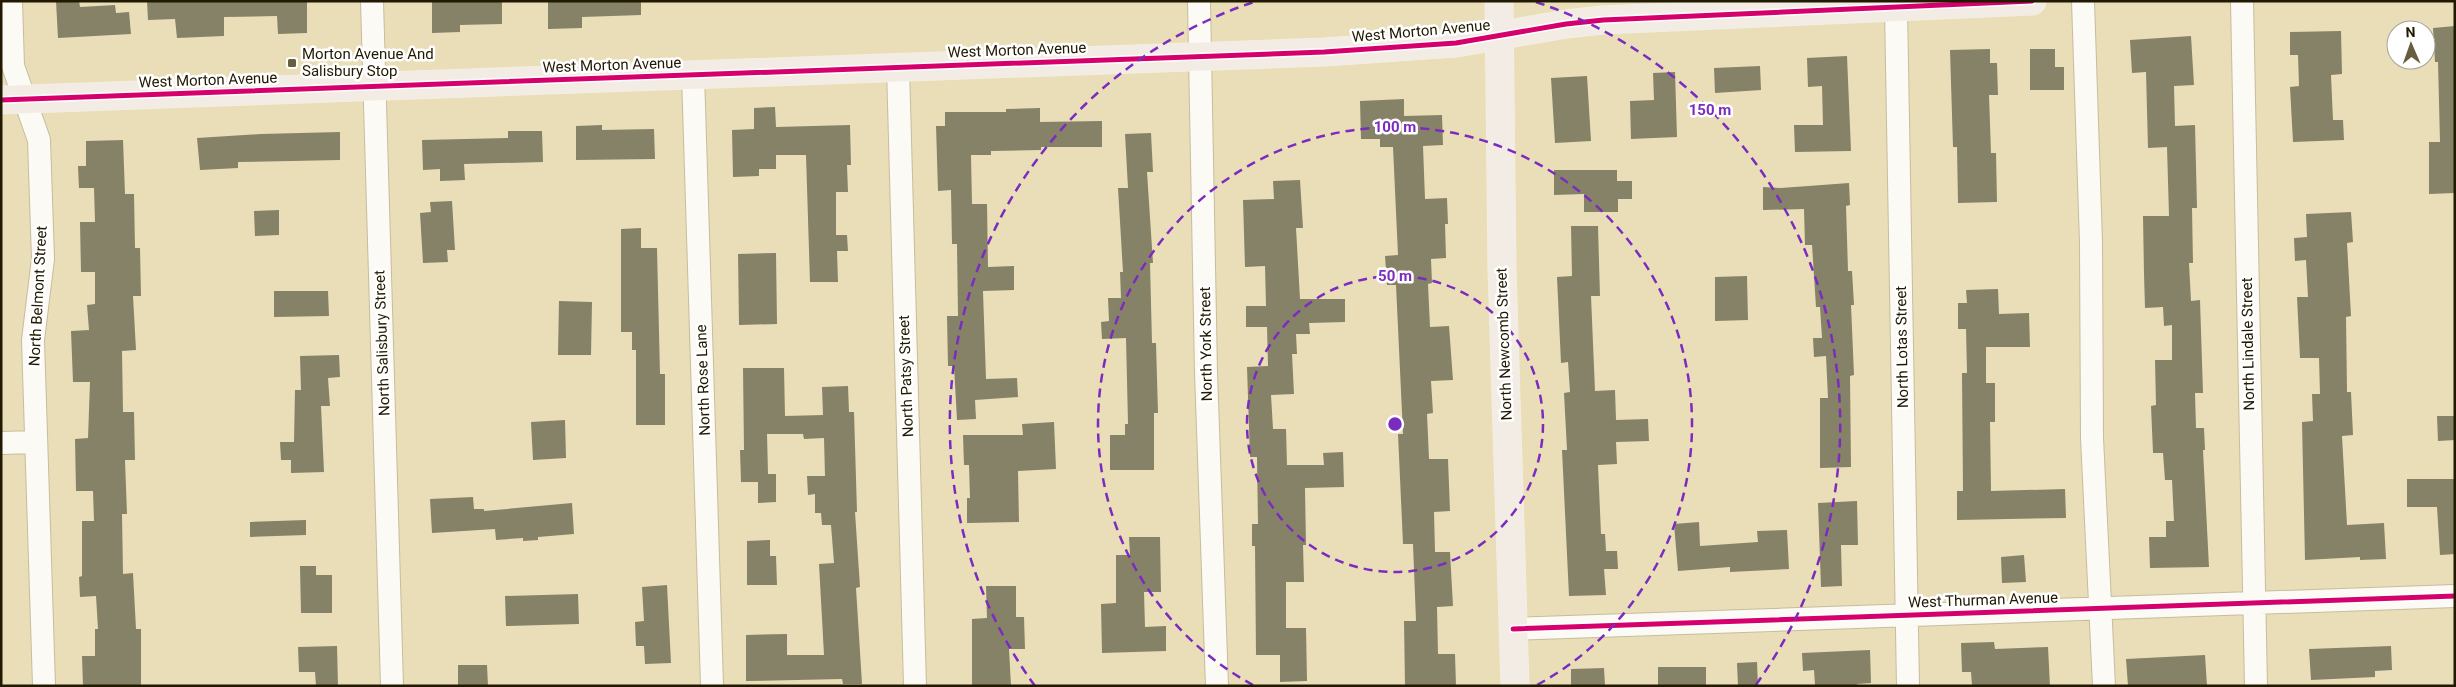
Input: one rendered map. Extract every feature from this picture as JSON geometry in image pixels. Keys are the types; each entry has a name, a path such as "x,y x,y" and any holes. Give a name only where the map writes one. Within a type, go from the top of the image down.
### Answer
{"main road":[{"name":"North Newcomb Street","path":"1499,1 1502,259 1515,686"},
{"name":"West Morton Avenue","path":"13,99 1200,57 1397,48 1498,37 1566,24 1604,20 2032,1"}],"street":[{"name":"North Belmont Street","path":"11,1 13,99 40,140 43,232 42,274 33,335 44,686"},
{"name":"North Salisbury Street","path":"372,1 392,686"},
{"name":"North York Street","path":"1199,1 1207,382 1217,686"},
{"path":"2083,1 2091,243 2092,438 2104,686"},
{"name":"North Lindale Street","path":"2242,1 2256,686"},
{"name":"North Lotas Street","path":"1896,8 1908,686"},
{"name":"North Patsy Street","path":"898,67 915,686"},
{"name":"North Rose Lane","path":"693,74 712,686"},
{"path":"1,443 36,442"},
{"name":"West Thurman Avenue","path":"1513,629 2455,596"}],"building":[{"path":"56,1 79,1 80,7 115,5 116,13 129,12 131,34 58,38"},
{"path":"147,1 307,1 307,33 278,34 277,16 224,17 224,36 177,38 175,19 148,20"},
{"path":"432,1 502,1 502,24 460,25 460,32 432,33"},
{"path":"548,1 641,1 641,15 582,17 582,28 548,29"},
{"path":"2455,26 2455,193 2429,194 2429,142 2440,142 2436,28"},
{"path":"2341,31 2342,74 2331,75 2333,120 2343,120 2344,140 2293,142 2290,87 2299,86 2298,55 2290,55 2290,32"},
{"path":"2191,36 2194,85 2174,86 2175,126 2195,125 2197,208 2192,208 2193,263 2189,263 2191,301 2200,300 2203,393 2195,393 2196,428 2204,428 2205,450 2203,450 2209,567 2150,568 2149,537 2166,537 2166,521 2174,521 2172,480 2165,480 2163,453 2153,453 2151,406 2156,405 2155,360 2172,360 2172,325 2164,326 2163,307 2145,308 2144,274 2143,216 2169,216 2167,147 2148,148 2146,72 2132,73 2130,40"},
{"path":"1990,49 1990,63 1997,63 1998,95 1989,95 1991,153 1996,153 1997,202 1958,203 1957,147 1953,147 1950,50"},
{"path":"2030,49 2055,49 2055,67 2064,67 2064,90 2030,90"},
{"path":"1847,56 1851,151 1795,152 1794,125 1823,125 1822,86 1808,87 1807,58"},
{"path":"1760,66 1761,90 1715,93 1714,68"},
{"path":"1675,72 1677,137 1631,139 1630,101 1654,100 1653,73"},
{"path":"1587,76 1591,141 1555,143 1551,78"},
{"path":"1404,99 1404,116 1442,115 1443,145 1423,146 1425,199 1447,198 1448,224 1445,224 1446,258 1431,259 1432,283 1428,284 1430,327 1449,326 1453,380 1431,381 1433,413 1427,414 1429,459 1448,459 1450,511 1434,512 1435,552 1450,552 1453,606 1437,607 1438,654 1455,654 1456,686 1405,686 1404,621 1416,621 1413,544 1403,544 1398,434 1403,434 1396,285 1387,285 1385,256 1398,255 1393,147 1380,147 1380,139 1361,139 1360,101"},
{"path":"775,107 776,127 850,125 851,165 847,165 848,192 836,192 836,235 847,235 848,251 837,251 838,282 810,282 806,155 776,155 776,169 759,169 759,176 733,177 732,130 754,129 754,108"},
{"path":"1040,108 1040,122 1102,121 1102,147 1041,147 1041,150 991,151 991,155 971,155 972,204 987,204 988,267 1014,266 1014,290 983,291 986,379 1017,378 1018,397 975,400 976,419 957,420 954,366 948,366 947,316 958,316 957,244 952,244 951,190 938,191 936,126 945,126 945,112 1006,112 1006,109"},
{"path":"602,125 602,130 654,129 655,159 576,160 576,126"},
{"path":"508,131 542,131 543,162 464,164 465,180 440,181 440,169 423,170 422,140 508,138"},
{"path":"340,132 340,160 238,162 238,168 200,170 197,138"},
{"path":"1151,133 1153,172 1147,172 1153,263 1150,263 1152,343 1156,343 1158,413 1154,413 1154,470 1110,470 1110,435 1125,435 1125,424 1128,424 1126,338 1102,339 1101,322 1109,321 1108,298 1121,298 1120,272 1123,272 1118,188 1128,188 1125,134"},
{"path":"123,140 125,194 134,194 135,248 140,248 141,296 133,296 136,350 122,351 123,412 134,412 135,460 125,460 127,514 122,514 123,574 133,573 136,629 141,629 141,686 83,686 82,656 95,656 95,629 98,629 96,596 80,597 79,577 82,576 82,521 94,521 93,491 76,491 75,439 88,438 90,382 73,382 71,331 89,330 87,305 95,304 95,272 81,272 80,222 95,222 94,188 79,188 78,166 86,166 86,141"},
{"path":"1554,170 1617,170 1617,181 1632,181 1632,199 1618,199 1618,212 1584,212 1584,194 1554,195"},
{"path":"1300,180 1303,228 1296,228 1300,299 1345,299 1345,322 1309,323 1310,334 1296,334 1297,354 1292,354 1294,394 1271,395 1273,429 1286,429 1287,465 1324,465 1323,453 1343,452 1344,487 1305,488 1306,545 1303,545 1304,582 1286,582 1286,628 1306,628 1307,681 1280,682 1280,655 1256,655 1255,546 1252,546 1252,524 1258,524 1257,457 1250,457 1247,367 1268,366 1267,327 1246,327 1246,306 1266,306 1265,266 1245,267 1243,200 1274,199 1273,181"},
{"path":"1849,183 1850,205 1846,206 1848,271 1852,271 1854,305 1851,305 1854,375 1850,376 1851,467 1820,468 1820,398 1828,398 1826,356 1814,357 1813,338 1822,338 1820,307 1816,307 1812,245 1805,245 1804,209 1763,210 1763,187 1781,188"},
{"path":"452,201 455,250 447,250 448,262 423,263 420,213 431,212 430,202"},
{"path":"279,210 279,235 255,236 254,211"},
{"path":"2351,212 2353,242 2347,243 2351,316 2346,317 2347,392 2351,392 2353,435 2342,436 2347,525 2384,523 2386,559 2360,560 2360,557 2305,560 2302,422 2313,421 2312,394 2320,394 2319,358 2300,358 2297,297 2308,297 2306,260 2295,261 2294,238 2307,237 2306,214"},
{"path":"1571,226 1598,226 1600,296 1591,296 1595,391 1615,390 1616,420 1648,419 1649,441 1616,442 1617,464 1598,465 1601,534 1605,534 1606,551 1617,551 1618,569 1604,569 1606,595 1569,596 1562,450 1567,450 1564,393 1570,392 1568,362 1561,363 1557,277 1572,276"},
{"path":"641,228 641,248 657,248 660,374 665,374 665,425 636,425 636,350 632,350 632,332 621,332 621,229"},
{"path":"776,253 777,324 739,325 738,254"},
{"path":"1747,276 1748,320 1715,321 1715,277"},
{"path":"1998,289 1999,314 2029,313 2030,347 1986,347 1986,383 1995,383 1995,422 1990,422 1991,491 2065,489 2066,518 1957,520 1957,491 1963,491 1962,373 1967,373 1966,329 1958,329 1958,303 1967,303 1966,290"},
{"path":"274,291 328,291 329,316 274,317"},
{"path":"559,301 592,302 591,355 558,355"},
{"path":"339,355 340,377 328,378 330,406 321,406 324,472 291,473 291,460 281,460 280,442 294,442 295,390 301,390 300,356"},
{"path":"743,368 784,368 785,416 823,415 822,387 848,386 849,412 854,412 857,512 855,512 860,587 856,588 862,684 843,684 842,679 746,681 746,635 787,634 787,655 824,655 819,564 834,563 831,525 822,525 821,513 815,513 815,494 808,495 807,476 825,476 824,438 804,439 803,434 767,434 768,474 776,474 776,502 758,503 758,482 741,482 740,450 744,450"},
{"path":"2437,416 2455,416 2455,440 2438,441"},
{"path":"565,420 566,458 533,460 531,422"},
{"path":"1054,422 1056,469 1018,471 1019,522 967,523 967,498 970,498 969,465 964,465 963,435 1023,435 1022,424"},
{"path":"2407,479 2455,479 2455,554 2440,555 2437,507 2407,507"},
{"path":"473,497 474,509 484,509 484,511 572,503 574,534 538,537 538,540 523,541 523,538 496,540 495,529 432,533 430,499"},
{"path":"1857,501 1858,545 1841,545 1842,586 1821,587 1818,503"},
{"path":"306,520 306,535 250,537 250,522"},
{"path":"1699,522 1700,546 1758,542 1757,531 1787,530 1789,569 1730,572 1730,567 1678,571 1674,524"},
{"path":"1129,537 1160,537 1161,592 1144,592 1145,627 1166,626 1166,651 1102,653 1101,604 1116,603 1116,555 1130,555"},
{"path":"770,540 770,556 776,556 777,585 747,585 747,541"},
{"path":"2024,555 2026,582 2002,583 2001,557"},
{"path":"300,566 316,566 316,575 332,575 332,613 301,613"},
{"path":"667,585 671,663 645,664 644,646 636,646 635,622 644,621 642,587"},
{"path":"986,586 1016,586 1016,617 1024,617 1025,649 1009,649 1011,686 972,686 972,619 987,618"},
{"path":"578,594 579,624 506,626 505,596"},
{"path":"1994,642 1995,649 2048,647 2050,686 1972,686 1971,672 1962,672 1961,643"},
{"path":"337,646 338,686 316,686 315,672 299,672 298,647"},
{"path":"2391,646 2392,670 2375,671 2375,677 2311,680 2309,649"},
{"path":"1870,650 1871,683 1857,684 1857,686 1815,685 1814,670 1803,671 1802,653"},
{"path":"2205,655 2207,686 2128,686 2126,659"},
{"path":"1757,662 1758,686 1738,686 1737,663"},
{"path":"458,665 487,665 488,686 458,686"},
{"path":"1658,667 1706,667 1706,686 1658,686"},
{"path":"1604,668 1605,686 1571,686 1571,669"}],"cycle path":[{"path":"1,100 1324,52 1456,43 1566,24 1603,20 2032,1"},
{"path":"1513,629 2455,596"}],"place":[{"name":"Morton Avenue And Salisbury Stop","path":"292,63"}]}
